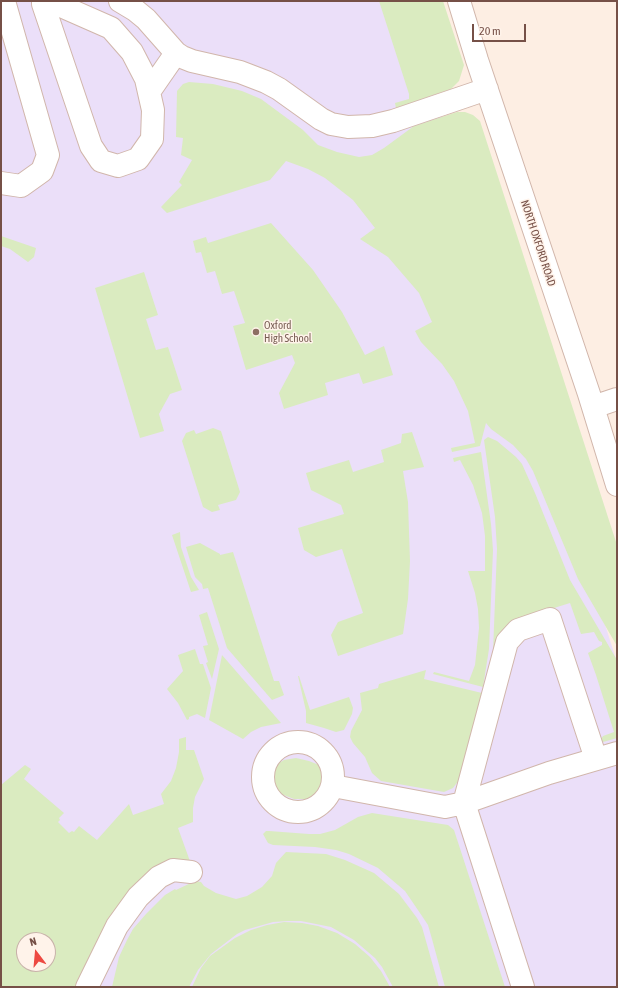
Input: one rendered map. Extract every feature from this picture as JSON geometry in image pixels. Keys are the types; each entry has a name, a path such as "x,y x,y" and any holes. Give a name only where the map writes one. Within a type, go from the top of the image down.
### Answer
{"street":[{"path":"43,1 91,146 101,161 118,166 138,159 152,139 153,110 146,79 132,52 111,28 61,6 54,1"},
{"path":"120,1 146,19 176,53 192,61 240,72 266,82 279,89 326,122 348,127 372,126 487,90"},
{"name":"NORTH OXFORD ROAD","path":"459,1 487,90 593,407 617,485"},
{"path":"1,183 21,186 42,171 48,155 5,17"},
{"path":"149,92 176,53"},
{"path":"593,407 617,399"},
{"path":"523,987 464,803 507,642 518,630 550,619 596,759"},
{"path":"333,786 445,807 464,803 548,773 617,753"},
{"path":"87,987 117,926 138,897 159,877 173,870 190,872"}],"shaded area":[{"name":"Oxford High School","path":"1,1 405,1 617,662 617,987 1,987"}],"green space":[{"path":"379,1 443,1 464,65 459,81 451,89 396,108 395,103 409,99 409,94"},
{"path":"189,82 213,84 242,91 261,99 303,130 318,145 337,152 359,157 372,155 414,126 457,112 465,112 473,115 480,121 617,545 617,646 578,579 533,471 526,459 513,445 491,429 486,423 480,446 452,452 451,448 475,443 468,411 454,381 442,364 421,342 415,331 432,322 419,293 388,257 360,239 375,228 353,200 325,178 308,169 286,161 270,180 167,213 161,207 182,185 179,182 192,160 181,155 183,138 176,137 177,91 183,84"},
{"path":"271,223 313,270 342,312 365,355 384,346 393,375 363,384 359,373 325,383 328,395 284,409 279,393 295,363 292,355 246,370 233,326 245,323 234,291 222,294 215,271 207,273 201,252 196,253 193,241 206,237 208,243"},
{"path":"1,236 36,248 34,257 28,262 10,249 1,246"},
{"path":"144,272 158,315 146,319 156,350 168,347 182,390 170,394 159,414 164,431 140,438 95,288"},
{"path":"213,428 221,431 240,492 236,500 218,505 220,510 212,512 203,507 182,441 186,433 194,430 196,434"},
{"path":"412,432 424,467 403,471 408,502 410,561 408,599 403,634 338,656 331,635 338,622 363,613 342,549 316,557 304,550 298,528 344,514 341,505 311,490 306,473 349,460 353,472 384,462 381,450 401,443 402,434"},
{"path":"488,437 497,441 522,464 570,580 617,660 617,738 603,742 601,739 603,736 614,732 588,653 602,645 602,642 599,641 594,632 581,634 570,603 516,620 500,634 493,652 497,549 495,517 484,440"},
{"path":"481,452 493,550 489,649 483,687 433,674 434,672 469,681 475,665 479,628 478,609 468,571 485,571 485,536 482,513 473,485 460,460 454,462 453,458"},
{"path":"180,532 181,547 191,577 199,590 191,592 172,535"},
{"path":"200,543 220,555 233,552 274,681 279,681 284,695 272,700 227,648 208,588 203,589 202,584 195,577 186,547"},
{"path":"207,612 219,649 212,679 206,663 208,662 203,646 208,645 199,615"},
{"path":"195,649 200,664 203,664 211,688 205,718 197,714 189,717 187,720 178,703 167,689 183,671 178,655"},
{"path":"222,655 281,723 261,727 251,732 243,739 209,720"},
{"path":"426,670 424,679 482,693 459,780 453,788 444,792 381,781 372,773 365,757 350,737 351,731 362,710 360,693 378,688 379,684"},
{"path":"298,676 310,710 349,697 353,708 352,714 344,730 336,732 306,723 306,711"},
{"path":"186,737 186,750 194,750 204,779 195,797 193,822 178,828 191,864 172,865 80,987 1,987 1,785 25,765 31,769 24,779 64,813 59,818 60,820 58,822 69,833 72,831 74,832 79,826 97,840 129,804 133,815 164,804 161,794 171,781 176,768 179,752 179,739"},
{"path":"296,758 319,765 327,772 329,778 328,789 322,796 310,799 294,799 281,794 274,787 270,776 274,766 284,760"},
{"path":"372,813 448,825 454,830 505,987 445,987 428,925 405,891 378,868 349,854 336,850 315,847 273,845 268,843 263,834 266,831 269,831 320,834 335,830 358,817"},
{"path":"286,852 326,854 345,860 374,873 399,894 422,927 439,987 393,987 382,967 375,958 354,940 331,927 301,921 288,921 273,922 245,930 237,934 211,954 198,970 189,987 112,987 119,957 133,929 165,895 175,889 176,890 195,881 201,882 204,886 216,893 236,899 247,896 262,887 272,876 276,863"},
{"path":"284,922 318,926 337,933 355,944 370,957 381,971 390,987 192,987 201,968 210,956 235,938 251,930"}],"place":[{"name":"Oxford High School","path":"256,332"}]}
